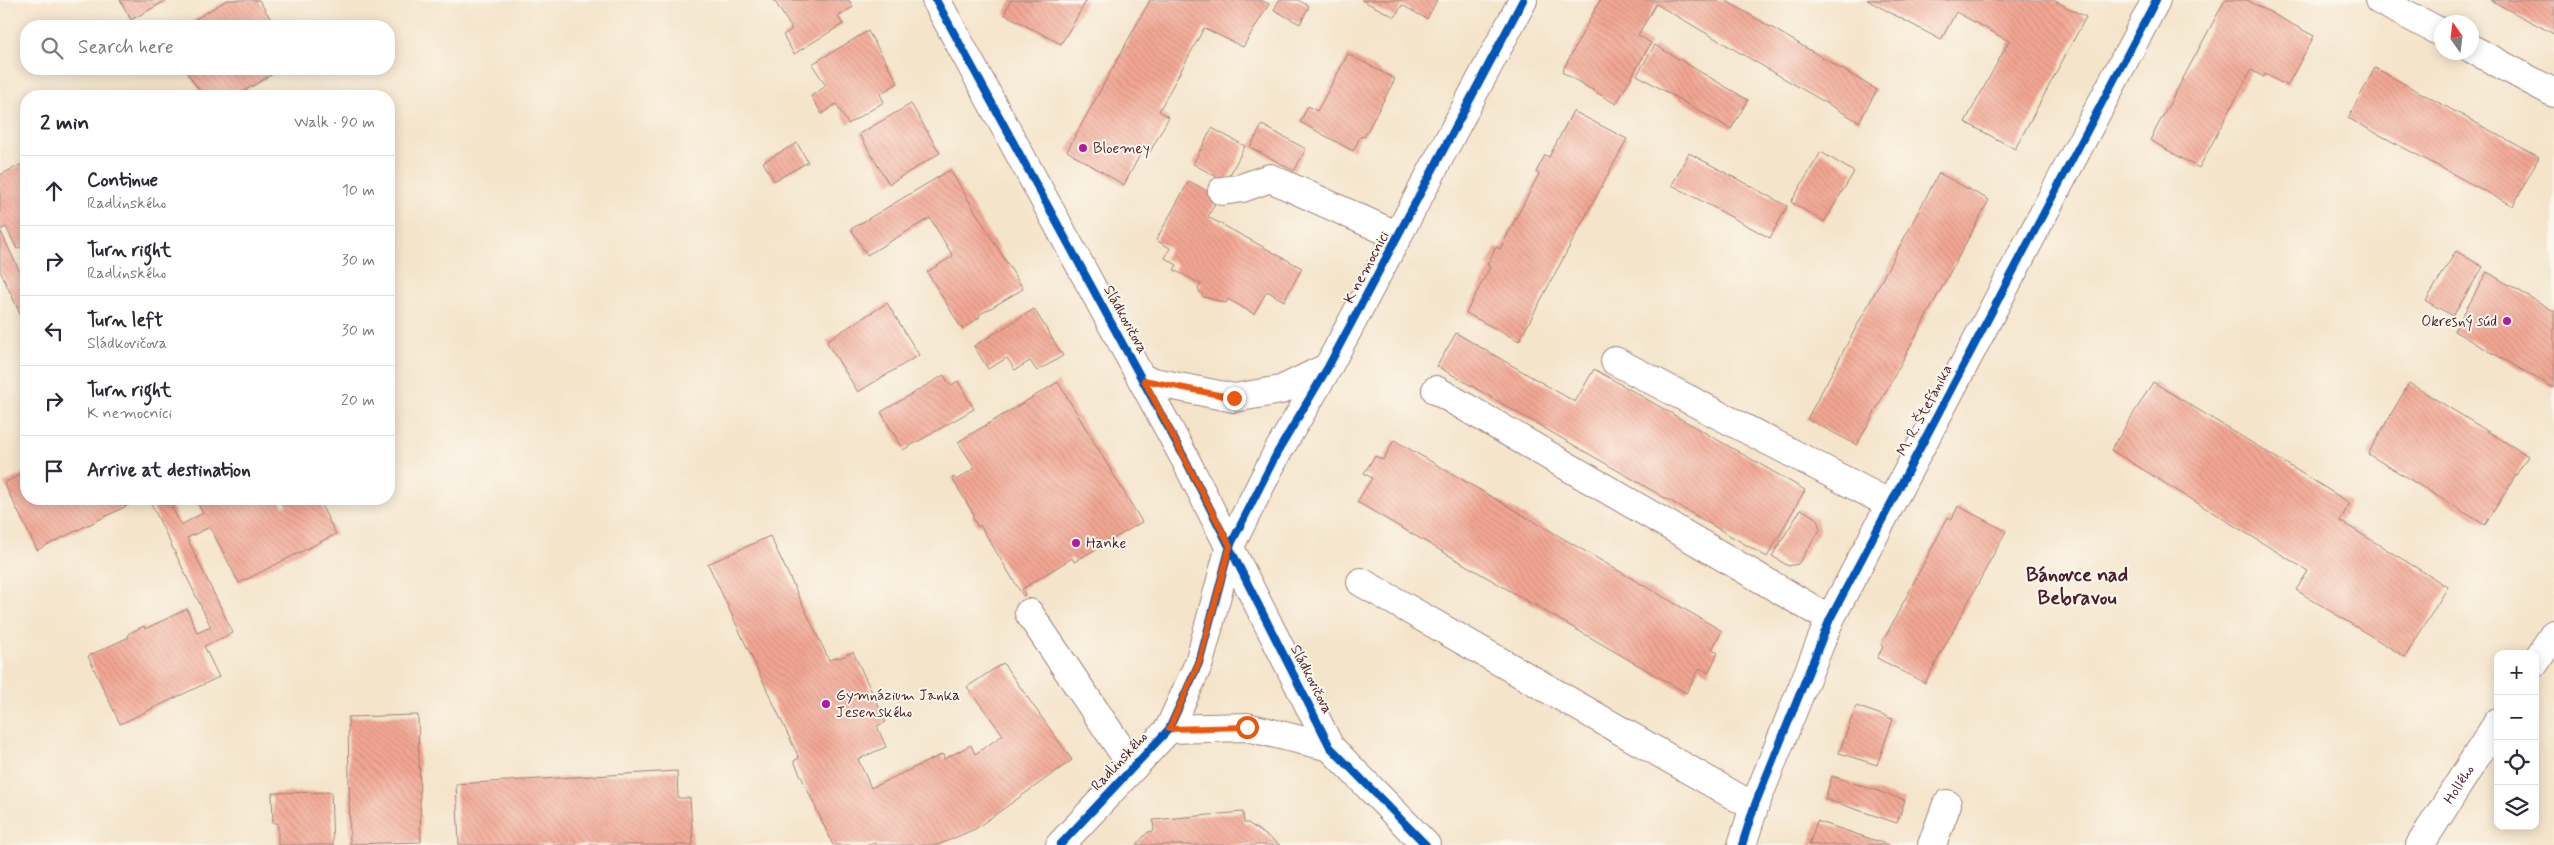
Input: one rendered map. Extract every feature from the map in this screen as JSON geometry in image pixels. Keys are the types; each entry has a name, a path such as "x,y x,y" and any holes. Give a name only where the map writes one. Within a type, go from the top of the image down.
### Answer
{"street":[{"name":"Sládkovičova","path":"936,0 1144,380 1230,546 1330,747 1424,844"},
{"name":"K nemocnici","path":"1230,546 1276,453 1328,367 1523,0"},
{"name":"M. R. Štefánika","path":"1742,845 1754,807 1830,619 2156,0"},
{"path":"2379,0 2434,29"},
{"path":"2479,53 2554,92"},
{"path":"1222,190 1242,188 1270,178 1398,236"},
{"path":"1615,361 1890,504"},
{"path":"1144,380 1234,398 1281,390 1328,367"},
{"path":"1436,390 1830,619"},
{"name":"Radlinského","path":"1060,845 1169,729 1199,663 1230,546"},
{"path":"1361,582 1754,807"},
{"path":"1029,613 1133,767"},
{"path":"2542,663 2554,634"},
{"name":"Radlinského","path":"1169,729 1247,727 1330,747"},
{"name":"Hollého","path":"2420,845 2494,728"},
{"path":"1932,845 1946,804"}],"building":[{"path":"120,0 167,0 131,20"},
{"path":"227,0 259,0 271,20 194,20"},
{"path":"774,0 849,0 853,7 838,16 843,24 794,54 783,35 792,29"},
{"path":"1011,0 1087,0 1061,44 1004,14"},
{"path":"1150,0 1261,0 1269,4 1243,47 1204,28 1159,111 1169,117 1150,152 1143,149 1124,185 1067,151"},
{"path":"1279,0 1298,0 1309,6 1300,24 1274,10"},
{"path":"1361,0 1437,0 1427,19 1402,5 1395,17"},
{"path":"1600,0 1725,0 1877,90 1859,122 1656,4 1638,35 1651,43 1616,104 1562,72"},
{"path":"1867,0 2053,0 2086,17 2015,149 1965,122 2009,41 1956,12 1941,40"},
{"path":"2225,0 2247,0 2314,36 2287,86 2265,74 2264,77 2251,70 2199,168 2150,140"},
{"path":"2490,0 2554,0 2554,34"},
{"path":"868,31 898,83 880,94 884,102 848,124 836,104 822,114 811,96 826,86 812,64"},
{"path":"1655,45 1748,100 1731,129 1637,75"},
{"path":"1348,54 1395,79 1364,137 1361,136 1353,151 1300,122 1308,106 1317,111"},
{"path":"2375,68 2539,157 2513,206 2348,118"},
{"path":"189,75 271,75 246,90 199,90"},
{"path":"911,104 940,153 889,184 859,134"},
{"path":"1573,111 1627,139 1519,341 1466,313 1490,267 1487,265 1496,247 1500,249 1539,174 1536,172 1545,155 1549,157"},
{"path":"1262,125 1306,149 1294,171 1250,147"},
{"path":"1212,128 1245,146 1226,182 1193,164"},
{"path":"797,143 808,162 774,181 763,162"},
{"path":"1821,152 1854,172 1824,222 1791,202"},
{"path":"1689,153 1787,206 1770,238 1672,185"},
{"path":"20,165 20,248 17,249 6,227 0,230 0,175"},
{"path":"950,170 1023,289 979,315 980,317 962,329 927,272 953,256 930,218 867,255 851,229"},
{"path":"1939,173 1989,200 1857,445 1807,419"},
{"path":"1189,181 1218,197 1208,217 1302,268 1284,301 1267,291 1254,314 1228,299 1226,303 1204,297 1198,289 1201,284 1174,270 1177,265 1165,258 1170,248 1156,240"},
{"path":"0,230 20,272 20,313 0,271"},
{"path":"2456,251 2483,267 2453,316 2426,301"},
{"name":"Okresný súd","path":"2487,272 2554,311 2554,388 2454,331"},
{"path":"887,303 919,355 858,392 826,341"},
{"path":"1034,309 1063,356 1037,371 1030,361 1015,370 1007,358 988,369 974,346"},
{"path":"1456,333 1575,402 1594,369 1805,490 1767,557 1437,366"},
{"path":"944,375 950,386 958,381 974,409 903,450 881,412"},
{"path":"1058,382 1142,522 1074,562 1072,558 1022,589 1025,595 1023,596 980,525 978,527 972,517 974,515 952,478 954,477 956,480 975,468 958,442"},
{"path":"2153,382 2350,503 2340,521 2448,587 2405,657 2296,590 2308,571 2111,450"},
{"path":"2409,383 2528,456 2485,525 2368,454"},
{"path":"1394,440 1722,631 1712,649 1718,653 1708,673 1700,668 1686,693 1357,502 1372,478 1364,473 1375,456 1383,460"},
{"path":"20,475 20,505 129,505 37,550 4,483"},
{"path":"152,505 171,505 181,525 203,513 198,505 282,505 283,507 287,505 321,505 336,534 239,583 210,527 187,538 233,633 204,646 219,677 120,724 88,656 129,637 128,634 144,626 145,629 187,609 197,633 211,627"},
{"path":"1958,506 2006,531 1925,683 1877,658 1883,647 1881,645 1948,517 1952,519"},
{"path":"1801,509 1817,519 1820,530 1798,564 1788,566 1772,556"},
{"name":"Gymnázium Janka Jesenského","path":"770,536 829,660 840,658 853,652 886,722 877,726 886,747 858,759 871,788 943,754 944,759 971,745 975,754 1003,735 967,687 1003,663 1072,760 975,829 938,845 876,845 875,843 869,845 833,845 794,761 799,758 708,564"},
{"path":"1856,706 1893,719 1877,765 1839,753"},
{"path":"418,715 421,842 350,844 348,717"},
{"path":"677,771 678,798 690,798 693,845 459,845 456,784"},
{"path":"1832,776 1905,800 1897,823 1825,799"},
{"path":"331,792 333,845 278,845 278,823 273,823 272,793"},
{"path":"1243,812 1244,823 1248,823 1280,845 1136,845 1148,832 1154,831 1153,820"},
{"path":"1817,821 1889,845 1809,845"}],"cycle path":[{"path":"936,0 1184,457 1330,747 1426,845"},
{"path":"1060,845 1169,729 1199,663 1230,546 1277,453 1328,367 1523,0"},
{"path":"1742,845 1754,807 1830,619 2156,0"}],"place":[{"name":"Bloemey","path":"1083,148"},
{"name":"Okresný súd","path":"2507,321"},
{"name":"Hanke","path":"1076,543"},
{"name":"Gymnázium Janka Jesenského","path":"826,704"}],"district":[{"name":"Bánovce nad Bebravou","path":"2077,586"}],"route":[{"path":"1234,398 1144,380 1230,546 1199,663 1169,729 1247,727"}]}
